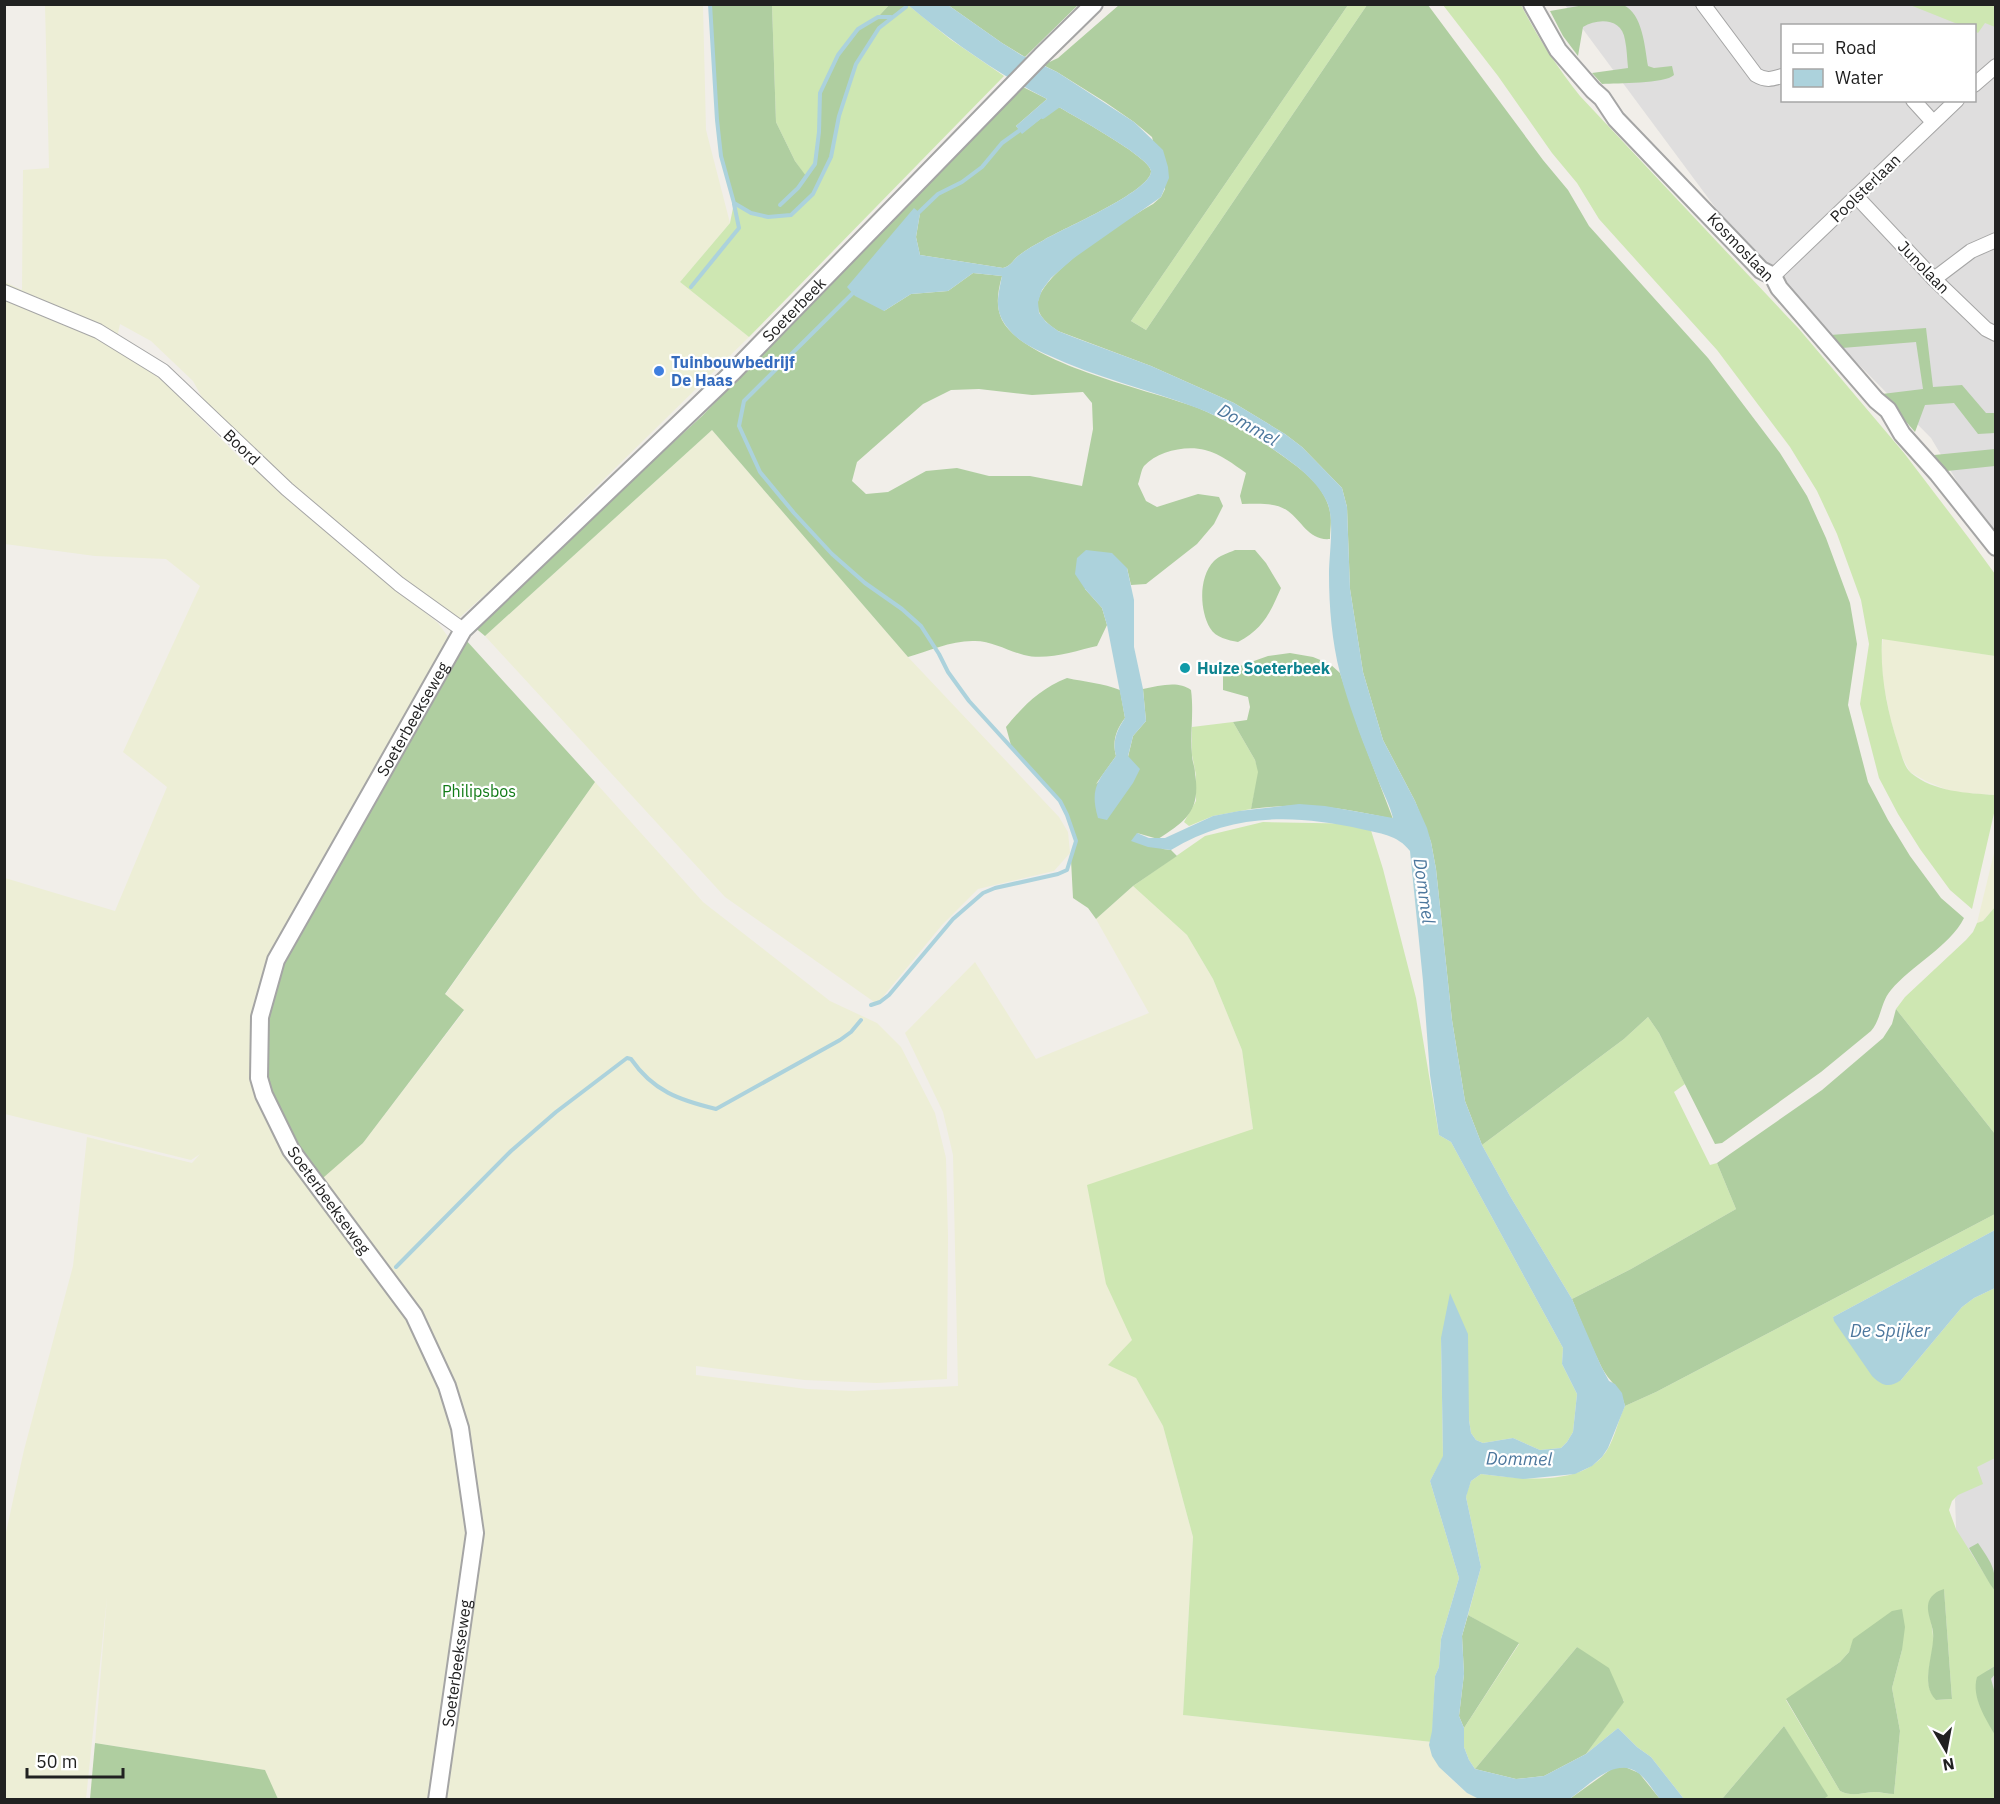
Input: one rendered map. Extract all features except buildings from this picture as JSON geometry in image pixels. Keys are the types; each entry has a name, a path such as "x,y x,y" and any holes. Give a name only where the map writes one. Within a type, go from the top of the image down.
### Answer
{"street":[{"name":"Soeterbeek","path":"463,630 733,372 1094,4"},
{"name":"Kosmoslaan","path":"1532,4 1558,50 1602,98 1616,119 1761,270 1773,276 1779,288 1887,410 1902,434 1938,474 1995,547"},
{"path":"1703,4 1756,75 1770,80 1781,76"},
{"path":"1976,83 1995,66"},
{"path":"1915,102 1933,123"},
{"name":"Poolsterlaan","path":"1773,276 1955,102"},
{"name":"Junolaan","path":"1856,196 1934,279 1995,334"},
{"path":"1934,279 1971,251 1995,240"},
{"name":"Boord","path":"4,292 99,331 163,371 287,489 399,584 463,630"},
{"name":"Soeterbeekseweg","path":"437,1800 475,1533 460,1428 447,1386 414,1315 291,1150 277,1123 259,1078 260,1017 276,960 463,630"}],"shaded area":[{"path":"1565,5 1995,5 1995,545 1931,438 1749,253"},
{"path":"1995,1419 1995,1799 1962,1693 1955,1499"}],"green space":[{"path":"1590,4 1616,4 1630,9 1642,32 1648,66 1654,68 1672,66 1674,75 1651,82 1602,84 1592,73 1628,68 1625,40 1619,27 1602,21 1583,27 1578,56 1563,36 1550,11"},
{"path":"45,5 703,5 706,130 730,223 680,282 749,337 530,554 457,620 400,592 438,623 449,638 276,960 316,1183 363,1143 464,1011 445,995 595,782 703,902 830,1001 877,1023 901,1047 935,1113 946,1158 947,1379 877,1383 804,1380 696,1366 696,1375 807,1389 854,1391 958,1386 953,1155 943,1112 905,1033 975,962 1036,1059 1149,1013 1096,919 1133,886 1187,935 1213,979 1242,1050 1253,1129 1106,1284 1133,1340 1136,1378 1163,1426 1193,1537 1183,1715 1432,1742 1436,1757 1447,1775 1467,1793 1479,1799 278,1799 264,1770 95,1743 107,1597 86,1799 5,1799 5,1537 24,1450 73,1266 87,1137 192,1163 200,1154 191,1160 5,1114 5,878 115,911 167,787 123,752 200,586 166,559 95,556 5,544 5,282 22,290 23,170 49,168","holes":["120,324 151,341 193,381 209,410 287,482 252,462 248,466 163,381 115,347"]},
{"path":"710,5 772,5 776,122 795,161 806,176 815,164 820,93 838,55 858,29 878,17 889,5 908,5 879,28 856,64 839,116 831,157 813,194 791,215 768,217 751,213 734,203 721,156"},
{"path":"772,5 889,5 878,17 858,29 819,132 815,164 806,177 795,161 776,122"},
{"path":"908,5 950,39 1004,76 749,337 680,282 730,223 734,203 751,213 768,217 791,215 813,194 831,157 839,116 856,64 879,28"},
{"path":"948,5 1078,5 1025,57"},
{"path":"1119,5 1348,5 1131,321 1146,330 1367,5 1428,5 1543,160 1568,190 1589,226 1708,358 1780,453 1807,496 1826,538 1850,603 1857,644 1848,705 1868,782 1910,856 1941,898 1964,918 1950,938 1891,990 1871,1031 1821,1072 1722,1143 1715,1144 1659,1033 1648,1017 1624,1039 1482,1145 1465,1101 1452,1020 1436,869 1431,842 1415,801 1383,740 1363,672 1350,589 1347,507 1342,488 1302,447 1234,403 1151,366 1058,331 1041,315 1038,302 1043,290 1054,276 1087,247 1153,204 1161,197 1165,189 1152,137 1105,102 1043,65 1058,58"},
{"path":"1348,5 1367,5 1146,330 1131,321"},
{"path":"1443,5 1521,5 1548,52 1580,96 1799,329 1904,453 1995,574 1995,656 1882,639 1883,679 1888,705 1902,756 1911,773 1940,788 1995,795 1995,809 1972,909 1950,890 1920,849 1879,778 1860,704 1869,644 1861,600 1837,534 1817,491 1790,447 1717,350 1599,219 1577,183 1552,153 1498,76"},
{"path":"1910,5 1995,5 1995,27 1985,23 1978,33 1976,24 1958,24"},
{"path":"1023,87 1047,99 1016,126 1022,133 1057,106 1125,147 1138,156 1151,171 1137,189 1105,209 1030,248 1003,268 920,255 916,237 920,213 884,311 911,294 948,291 973,273 1002,276 998,293 998,309 1002,320 1015,336 1036,350 1091,374 1198,408 1268,446 1302,470 1323,493 1331,515 1330,539 1311,534 1293,515 1278,506 1242,504 1240,496 1246,473 1222,457 1197,449 1173,450 1157,456 1144,466 1138,484 1146,501 1157,507 1198,494 1219,497 1223,506 1214,524 1197,544 1146,584 1131,585 1127,568 1085,589 1102,608 1107,625 1097,646 1061,655 1033,657 981,641 967,641 941,646 908,657 712,430 485,636 473,626 702,416 874,237","holes":["979,389 1032,395 1083,392 1092,403 1093,429 1082,486 1030,476 989,476 957,468 926,471 888,492 866,494 852,481 857,462 923,404 951,390"]},
{"path":"1926,328 1933,387 1962,385 1986,413 1995,413 1995,433 1978,434 1954,403 1925,405 1915,432 1882,394 1923,389 1916,342 1842,348 1830,335"},
{"path":"712,430 908,657 1059,817 1068,832 1070,853 1054,871 978,889 942,925 877,1004 725,897 485,636"},
{"path":"1995,449 1995,466 1947,471 1934,455"},
{"path":"1235,550 1255,550 1281,588 1265,620 1254,632 1238,642 1223,638 1210,628 1202,602 1203,584 1209,567 1218,558"},
{"path":"1883,638 1995,656 1995,795 1952,792 1910,772 1901,755 1890,717 1883,681 1881,655"},
{"name":"Philipsbos","path":"465,639 595,782 445,994 464,1010 363,1143 316,1184 264,1095 260,1017 276,960"},
{"path":"1290,653 1313,657 1330,664 1340,673 1393,819 1322,807 1289,806 1251,809 1258,772 1255,760 1233,722 1247,720 1250,707 1248,697 1223,690 1223,672 1268,656"},
{"path":"1067,678 1120,690 1125,718 1116,736 1114,745 1116,756 1096,784 1128,757 1133,736 1146,721 1143,689 1174,684 1191,690 1192,757 1196,786 1193,806 1184,820 1158,839 1137,833 1163,849 1171,850 1177,856 1133,886 1096,919 1088,908 1073,898 1071,860 1076,841 1067,815 1060,801 1012,749 1006,727 1033,698"},
{"path":"1233,722 1255,760 1259,772 1251,809 1213,816 1189,826 1184,822 1196,801 1192,727"},
{"path":"1263,822 1369,824 1416,998 1439,1135 1451,1142 1563,1348 1562,1364 1577,1394 1573,1432 1561,1448 1540,1450 1513,1438 1483,1443 1476,1440 1471,1433 1469,1420 1441,1338 1443,1457 1430,1481 1459,1578 1441,1639 1439,1667 1435,1676 1432,1742 1183,1715 1193,1537 1163,1426 1136,1378 1108,1365 1132,1340 1106,1284 1087,1185 1253,1129 1242,1050 1213,979 1187,935 1133,886 1205,836"},
{"path":"1995,849 1995,907 1983,921 1977,923"},
{"path":"1995,907 1995,1134 1896,1009 1905,997 1966,940 1977,923 1983,921"},
{"path":"1896,1009 1995,1134 1995,1214 1656,1392 1625,1406 1618,1389 1601,1366 1572,1299 1631,1269 1736,1209 1717,1163 1822,1090 1883,1038 1892,1024"},
{"path":"1648,1017 1659,1033 1685,1084 1674,1092 1710,1165 1717,1163 1736,1209 1631,1269 1572,1299 1482,1145 1624,1039"},
{"path":"1995,1214 1995,1230 1833,1317 1852,1346 1901,1380 1962,1307 1974,1298 1995,1288 1995,1458 1977,1467 1983,1484 1958,1495 1952,1501 1949,1510 1956,1529 1995,1591 1995,1666 1988,1670 1978,1701 1995,1735 1995,1799 1822,1799 1825,1797 1784,1726 1722,1799 1684,1799 1651,1757 1618,1728 1586,1754 1624,1701 1577,1647 1475,1769 1464,1747 1464,1728 1519,1644 1468,1615 1481,1567 1466,1497 1471,1481 1481,1474 1528,1478 1561,1477 1590,1467 1610,1446 1625,1406 1656,1392","holes":["1944,1590 1952,1699 1937,1700 1929,1688 1928,1681 1933,1639 1928,1605","1854,1639 1902,1650 1892,1688 1900,1731 1894,1794 1874,1792 1852,1794 1840,1791 1786,1700 1840,1662 1849,1652"]},
{"path":"1978,1543 1992,1566 1995,1591 1969,1548"},
{"path":"1944,1589 1952,1699 1936,1700 1931,1693 1928,1677 1933,1632 1928,1605 1934,1594"},
{"path":"1902,1609 1905,1627 1902,1650 1892,1688 1900,1731 1894,1794 1844,1793 1840,1791 1786,1699 1840,1662 1849,1652 1853,1639 1892,1611"},
{"path":"1468,1615 1519,1643 1464,1728 1459,1716 1464,1674 1462,1636"},
{"path":"1577,1647 1609,1668 1624,1702 1586,1754 1544,1776 1516,1779 1475,1769"},
{"path":"1995,1666 1995,1674 1991,1679 1995,1693 1995,1735 1980,1708 1976,1685 1977,1677"},
{"path":"1784,1726 1828,1796 1822,1800 1722,1799"},
{"path":"95,1743 265,1770 278,1799 90,1799"},
{"path":"1625,1767 1639,1773 1660,1799 1573,1800 1571,1798 1613,1768"}],"water":[{"name":"Dommel","path":"908,5 948,5 1021,55 1057,72 1134,122 1163,150 1169,178 1161,197 1074,258 1051,278 1042,290 1038,302 1039,313 1046,322 1058,331 1151,366 1234,403 1302,447 1342,488 1347,507 1350,589 1363,672 1383,740 1415,801 1431,842 1436,869 1452,1020 1465,1101 1482,1145 1572,1299 1601,1366 1609,1381 1615,1384 1622,1393 1625,1406 1608,1448 1592,1466 1575,1474 1523,1479 1481,1474 1471,1481 1466,1497 1481,1567 1462,1636 1464,1674 1459,1716 1464,1728 1464,1747 1475,1769 1516,1779 1544,1776 1586,1754 1618,1728 1651,1757 1684,1799 1660,1799 1638,1773 1621,1768 1603,1774 1571,1798 1479,1799 1467,1793 1439,1767 1432,1756 1429,1745 1435,1676 1439,1667 1441,1639 1459,1578 1430,1481 1443,1456 1441,1338 1450,1293 1468,1334 1469,1420 1471,1433 1476,1440 1483,1443 1513,1438 1540,1450 1561,1448 1573,1432 1577,1394 1562,1364 1563,1348 1451,1142 1439,1135 1430,1075 1410,851 1400,841 1381,834 1336,824 1287,819 1240,823 1217,829 1171,850 1148,847 1131,841 1137,833 1149,838 1165,838 1213,816 1299,804 1325,806 1393,818 1353,714 1337,661 1330,599 1331,518 1327,502 1321,491 1295,465 1236,426 1197,408 1066,363 1034,349 1021,340 1007,327 999,313 998,300 1002,276 973,273 948,291 911,294 884,311 855,296 847,287 914,208 920,213 916,237 920,255 1003,268 1030,248 1122,199 1137,189 1151,171 1138,156 1125,147 1057,106 1022,134 1016,126 1047,99 974,56"},
{"path":"1086,550 1112,553 1127,568 1134,600 1134,647 1143,689 1146,721 1133,736 1128,756 1140,769 1107,820 1098,818 1095,791 1100,778 1116,756 1116,736 1125,718 1102,608 1075,574 1077,558"},
{"name":"De Spijker","path":"1995,1230 1995,1288 1974,1298 1962,1307 1901,1380 1889,1385 1882,1384 1875,1379 1833,1317"}],"waterway":[{"path":"710,4 721,156 734,203 751,213 768,217 791,215 813,194 831,157 839,116 856,64 879,28 906,7"},
{"path":"780,205 798,188 815,164 820,93 838,55 858,29 878,17 891,17"},
{"path":"1043,117 1061,104"},
{"path":"916,215 938,194 962,182 982,167 1002,143 1023,128"},
{"path":"691,287 739,228 734,204"},
{"path":"855,291 744,401 739,426 760,472 794,513 832,554 921,626 948,672 969,701 1060,801 1076,841 1067,870 983,893 953,919 889,995 871,1005"},
{"path":"396,1267 511,1151 556,1112 627,1058 631,1059 648,1079 668,1093 716,1109 840,1040 861,1020"}],"place":[{"name":"Tuinbouwbedrijf De Haas","path":"659,371"},
{"name":"Huize Soeterbeek","path":"1185,668"}]}
